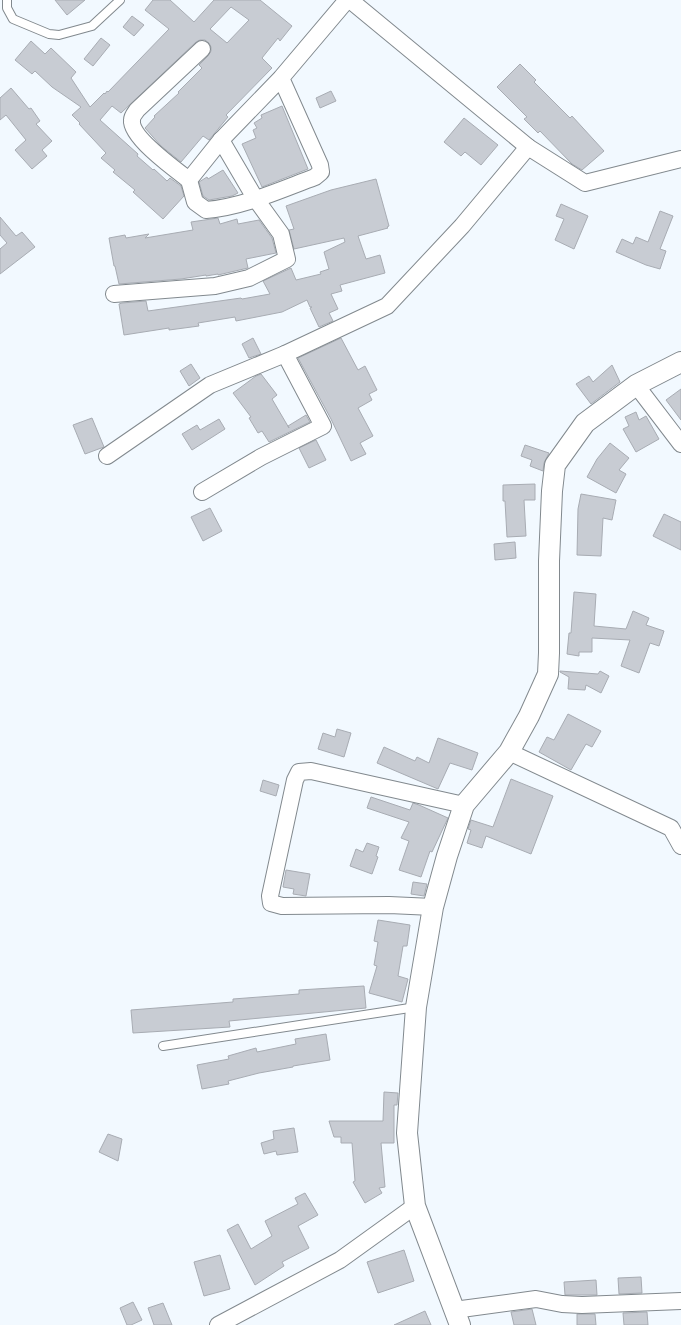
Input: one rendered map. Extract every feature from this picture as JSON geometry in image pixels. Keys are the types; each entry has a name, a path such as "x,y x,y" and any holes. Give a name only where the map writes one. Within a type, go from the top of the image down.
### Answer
{"street":[{"path":"189,180 221,140 281,78 349,0 528,147 586,183 681,159"},
{"path":"202,48 137,110 133,115 131,122 147,146 189,180 195,202 206,210 224,209 315,177 321,172 320,165 281,78"},
{"path":"114,294 215,286 249,278 286,259 281,234 255,198 221,140"},
{"path":"106,456 210,385 285,354 387,306 462,226 528,147"},
{"path":"202,492 261,457 323,426 285,354"},
{"path":"681,362 636,385 585,423 555,465 551,507 549,561 548,674 529,716 509,752 464,805 447,856 433,907 416,1007 407,1133 415,1206 457,1318 536,1299 562,1304 681,1301"},
{"path":"636,385 681,444"},
{"path":"509,752 671,828 681,846"},
{"path":"433,907 389,905 282,906 271,903 270,896 295,780 299,772 311,771 464,805"},
{"path":"218,1325 340,1260 415,1206"}],"lane":[{"path":"7,0 7,8 14,19 49,34 58,35 92,26 120,0"},
{"path":"163,1046 416,1007"}],"building":[{"path":"55,0 85,0 67,15"},
{"path":"153,0 170,0 194,22 214,0 260,0 292,26 280,41 278,38 262,58 272,68 226,115 228,117 209,140 203,136 181,162 161,146 145,128 155,117 154,116 179,93 178,92 202,68 199,65 211,51 209,43 205,40 196,42 121,113 112,106 100,120 138,154 137,156 153,170 154,169 167,181 170,178 181,186 184,196 163,219 133,192 135,190 113,172 115,170 101,158 106,153 72,115 81,107 52,87 35,71 32,74 15,60 31,41 45,54 51,48 76,72 71,78 90,107 104,93 105,94 107,91 108,92 169,29 145,10","holes":["231,7 249,20 227,43 210,29"]},
{"path":"132,16 144,25 134,36 123,27"},
{"path":"101,38 110,45 93,66 84,59"},
{"path":"520,64 536,80 534,82 570,118 572,116 604,151 582,170 572,164 540,131 538,133 524,119 527,117 497,87"},
{"path":"11,88 29,109 31,108 40,121 36,124 52,141 42,150 47,156 32,169 15,150 26,140 6,115 0,120 0,98"},
{"path":"331,91 336,101 320,108 316,98"},
{"path":"282,106 308,169 262,187 242,144 256,138 253,130 257,128 254,123 262,118 261,115"},
{"path":"464,118 498,145 481,165 465,152 461,156 444,142"},
{"path":"223,170 238,193 232,196 209,200 203,196 199,182 207,177 208,179"},
{"path":"376,179 389,226 387,227 388,228 358,236 366,259 380,255 385,273 340,285 342,291 331,294 338,309 329,313 333,321 319,327 310,308 312,307 310,307 307,300 282,312 236,321 235,317 198,323 199,326 169,330 169,328 124,335 119,304 122,303 146,301 148,311 242,299 270,294 263,281 291,268 296,280 321,274 320,272 329,269 324,252 345,242 344,238 294,249 289,230 294,229 286,206 331,190"},
{"path":"561,204 588,216 574,249 555,240 564,219 556,216"},
{"path":"660,211 673,216 660,249 666,251 660,269 646,265 616,252 622,239 633,244 636,237 648,242"},
{"path":"0,217 16,236 22,232 35,247 0,274 0,249 7,243 0,235"},
{"path":"218,218 220,224 237,219 238,224 259,220 272,238 276,253 246,259 248,268 218,275 119,284 109,238 125,235 126,238 149,234 145,238 193,230 191,222"},
{"path":"253,338 261,354 249,358 242,344"},
{"path":"341,338 358,370 365,366 377,390 369,394 372,400 358,408 373,436 360,443 366,454 351,461 331,419 298,358"},
{"path":"191,364 200,378 189,386 180,371"},
{"path":"612,365 620,382 591,404 576,384 589,376 593,382"},
{"path":"261,374 277,395 272,399 289,428 288,426 306,415 310,422 269,442 262,431 258,433 249,418 251,417 233,393"},
{"path":"681,389 681,420 666,400"},
{"path":"636,412 639,420 646,416 659,439 636,452 623,429 629,426 625,417"},
{"path":"92,418 104,447 85,454 73,425"},
{"path":"219,419 225,429 192,450 182,434 197,425 200,430"},
{"path":"316,440 326,460 309,468 299,448"},
{"path":"610,443 629,458 619,470 626,474 616,493 587,477 597,459"},
{"path":"525,445 549,453 544,463 543,471 530,466 532,460 521,456"},
{"path":"535,484 535,500 524,500 526,536 507,537 505,501 503,501 503,485"},
{"path":"581,494 616,500 612,520 603,518 601,556 577,555 578,509"},
{"path":"210,508 222,531 203,541 191,517"},
{"path":"664,514 681,522 681,550 653,536"},
{"path":"515,542 516,558 495,560 494,544"},
{"path":"574,592 596,594 594,626 626,629 633,611 649,618 646,625 664,631 659,646 650,643 639,673 621,666 630,640 592,638 592,652 579,652 579,656 567,654 569,633 571,633"},
{"path":"560,671 598,674 600,671 609,676 601,693 586,685 585,690 568,689 569,677"},
{"path":"568,714 601,731 592,747 586,744 571,770 539,752 547,737 554,740"},
{"path":"337,729 351,733 344,757 318,749 323,733 335,737"},
{"path":"438,738 478,753 472,770 450,763 438,789 377,763 384,747 415,761 417,757 429,763"},
{"path":"511,779 553,796 531,854 486,836 482,848 467,843 471,830 468,829 471,820 493,827"},
{"path":"263,780 279,785 276,796 260,791"},
{"path":"371,797 410,810 413,803 448,818 432,852 430,851 421,877 399,870 409,841 401,838 409,822 367,808"},
{"path":"367,843 379,847 376,856 378,857 372,874 350,866 356,849 363,852"},
{"path":"286,870 310,874 306,896 293,894 294,889 283,887"},
{"path":"413,882 427,884 424,896 411,894"},
{"path":"378,920 410,925 407,946 403,946 398,976 408,979 402,1002 369,993 377,966 374,965 378,942 374,941"},
{"path":"364,986 366,1008 229,1021 230,1027 133,1033 131,1010 233,1002 233,999 299,994 299,990"},
{"path":"326,1034 330,1060 259,1073 228,1081 229,1084 202,1089 197,1065 229,1059 228,1056 256,1048 257,1052 296,1044 295,1039"},
{"path":"384,1092 398,1093 397,1105 394,1105 394,1143 381,1143 385,1187 379,1188 382,1193 365,1203 353,1182 355,1181 352,1143 341,1143 341,1137 334,1137 329,1121 383,1121"},
{"path":"294,1128 298,1152 277,1155 276,1151 264,1154 261,1143 274,1139 273,1131"},
{"path":"108,1134 122,1139 118,1161 99,1152"},
{"path":"305,1193 318,1215 298,1226 309,1248 282,1262 284,1266 255,1285 227,1230 238,1224 251,1249 272,1236 265,1221 298,1204 295,1198"},
{"path":"404,1250 414,1281 378,1293 367,1262"},
{"path":"220,1255 230,1289 204,1296 194,1262"},
{"path":"641,1277 642,1293 619,1294 618,1278"},
{"path":"596,1280 597,1295 565,1295 564,1282"},
{"path":"133,1302 142,1320 131,1325 127,1325 120,1308"},
{"path":"163,1303 172,1325 154,1325 148,1308"},
{"path":"532,1309 536,1325 514,1325 511,1312"},
{"path":"425,1311 431,1325 394,1325"},
{"path":"647,1312 648,1325 624,1325 623,1313"},
{"path":"577,1314 595,1314 596,1325 577,1325"}]}
